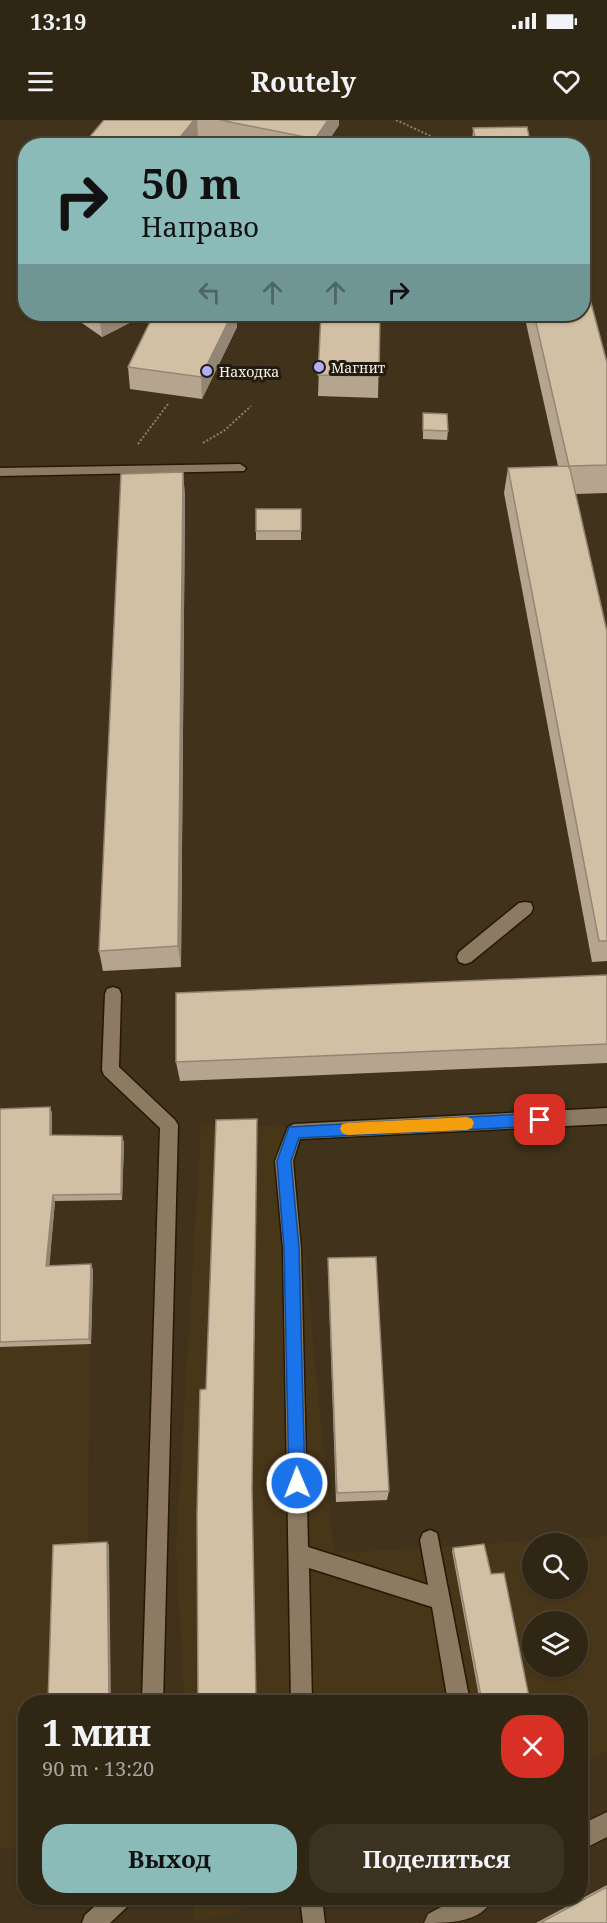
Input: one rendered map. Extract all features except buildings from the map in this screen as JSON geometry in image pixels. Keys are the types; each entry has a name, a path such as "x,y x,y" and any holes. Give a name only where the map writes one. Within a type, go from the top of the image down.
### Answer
{"street":[{"path":"588,1835 607,1824"},
{"path":"437,1923 469,1905"}],"lane":[{"path":"0,472 240,468"},
{"path":"465,957 525,908"},
{"path":"114,994 110,1070 169,1125 153,1695"},
{"path":"301,1695 292,1248 284,1161 294,1132 607,1116"},
{"path":"430,1540 458,1695"},
{"path":"298,1554 439,1599"},
{"path":"93,1923 112,1905"},
{"path":"312,1905 314,1923"}],"path":[{"path":"396,120 435,138"},
{"path":"198,446 225,430 251,406"}],"shaded area":[{"path":"201,1124 292,1127 334,1553 522,1541 522,1599 588,1599 588,1537 607,1536 607,1751 588,1762 588,1695 184,1695 176,1548"},
{"path":"0,1141 16,1309 90,1339 87,1695 18,1695 18,1848 0,1849"},
{"path":"194,1905 260,1905 195,1922"}],"slow traffic":[{"path":"347,1129 467,1123"}],"place":[{"name":"Магнит","path":"319,367"},
{"name":"Находка","path":"207,371"}],"route":[{"path":"297,1483 292,1248 284,1161 294,1132 540,1120"}]}
